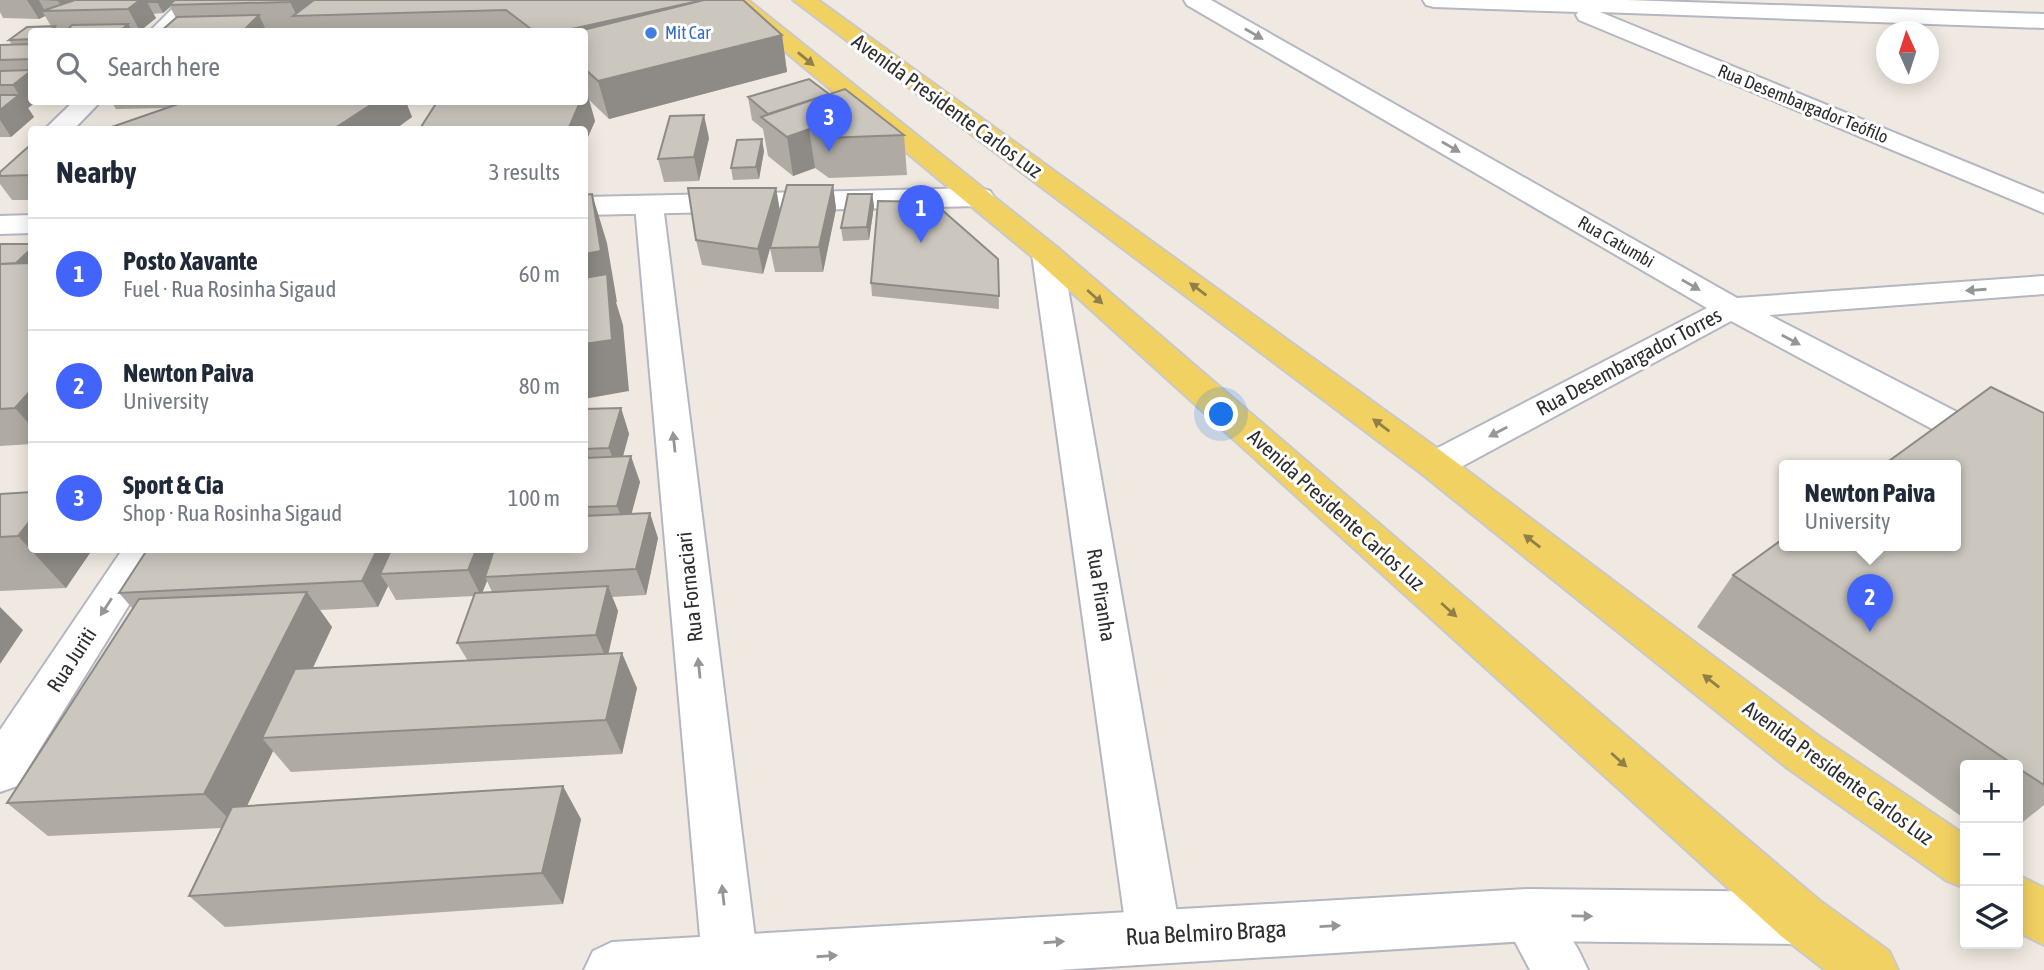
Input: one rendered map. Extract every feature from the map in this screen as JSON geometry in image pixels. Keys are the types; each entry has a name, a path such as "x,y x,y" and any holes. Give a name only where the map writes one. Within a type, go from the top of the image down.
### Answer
{"main road":[{"name":"Avenida Presidente Carlos Luz","path":"734,0 1047,254 1800,918 1870,970"},
{"name":"Avenida Presidente Carlos Luz","path":"804,0 1436,465 1803,752 1960,861"},
{"path":"980,197 1069,194"},
{"path":"2023,904 2044,919"}],"street":[{"path":"164,28 194,0"},
{"name":"Rua Catumbi","path":"1195,0 1731,308 2044,473"},
{"path":"1434,0 1563,5 1662,4 2044,22"},
{"name":"Rua Desembargador Teófilo","path":"1563,5 2044,204"},
{"path":"1950,18 2032,44"},
{"path":"61,126 84,105"},
{"path":"588,206 980,197"},
{"name":"Rua Fornaciari","path":"649,205 730,966"},
{"path":"0,225 28,224"},
{"name":"Rua Piranha","path":"1047,254 1154,936"},
{"name":"Rua Desembargador Torres","path":"1436,465 1731,308 2044,285"},
{"name":"Rua Juriti","path":"0,771 141,553"},
{"path":"1528,915 1560,970"},
{"name":"Rua Belmiro Braga","path":"612,970 730,966 1154,936 1528,915 1800,918"}],"building":[{"path":"75,0 140,0 128,9 42,11"},
{"path":"175,0 294,0 169,5"},
{"path":"314,0 703,0 576,28 530,28 506,10 293,16"},
{"path":"704,0 743,0 782,35 598,81 588,72 588,29"},
{"path":"259,15 246,28 165,28 177,17"},
{"path":"128,24 123,28 69,28 72,25"},
{"path":"55,26 28,28 28,39 9,40 27,27"},
{"path":"28,44 28,59 0,60 0,45"},
{"path":"28,70 28,73 13,85 0,85 0,71"},
{"path":"809,79 829,94 768,114 748,97"},
{"path":"845,89 904,135 824,138 809,129 787,137 761,117"},
{"path":"0,95 19,95 0,110"},
{"path":"175,105 370,105 338,126 115,126"},
{"path":"435,105 579,105 570,126 422,126"},
{"path":"704,115 694,157 658,159 670,116"},
{"path":"762,139 756,167 731,168 737,140"},
{"path":"28,147 28,175 0,176 0,172"},
{"path":"787,185 833,185 819,247 770,248"},
{"path":"688,188 776,188 758,249 696,240"},
{"path":"588,194 592,194 601,251 588,253"},
{"path":"848,194 872,194 867,227 841,228"},
{"path":"878,201 933,202 998,259 999,296 871,283"},
{"path":"0,244 28,244 28,252 16,263 0,264"},
{"path":"28,263 28,393 15,408 0,409 0,264"},
{"path":"607,274 612,340 588,343 588,277"},
{"path":"1991,387 2044,413 2044,785 2023,771 2023,760 2007,760 1733,575 1779,542 1779,551 1961,551 1961,460 1890,460"},
{"path":"621,408 609,448 588,449 588,409"},
{"path":"631,456 617,506 588,507 588,458"},
{"path":"28,492 28,523 18,536 0,537 0,494"},
{"path":"650,513 636,569 485,577 493,553 588,553 588,516"},
{"path":"145,553 376,553 362,581 119,593"},
{"path":"390,553 475,553 468,570 380,574"},
{"path":"608,586 596,635 457,643 475,593"},
{"path":"307,592 204,794 7,803 139,599"},
{"path":"622,653 606,720 262,738 295,669"},
{"path":"563,786 542,873 189,896 232,807"}],"place":[{"name":"Mit Car","path":"651,33"},
{"name":"Sport & Cia","path":"829,152"},
{"name":"Posto Xavante","path":"921,243"},
{"name":"Newton Paiva","path":"1870,632"}]}
